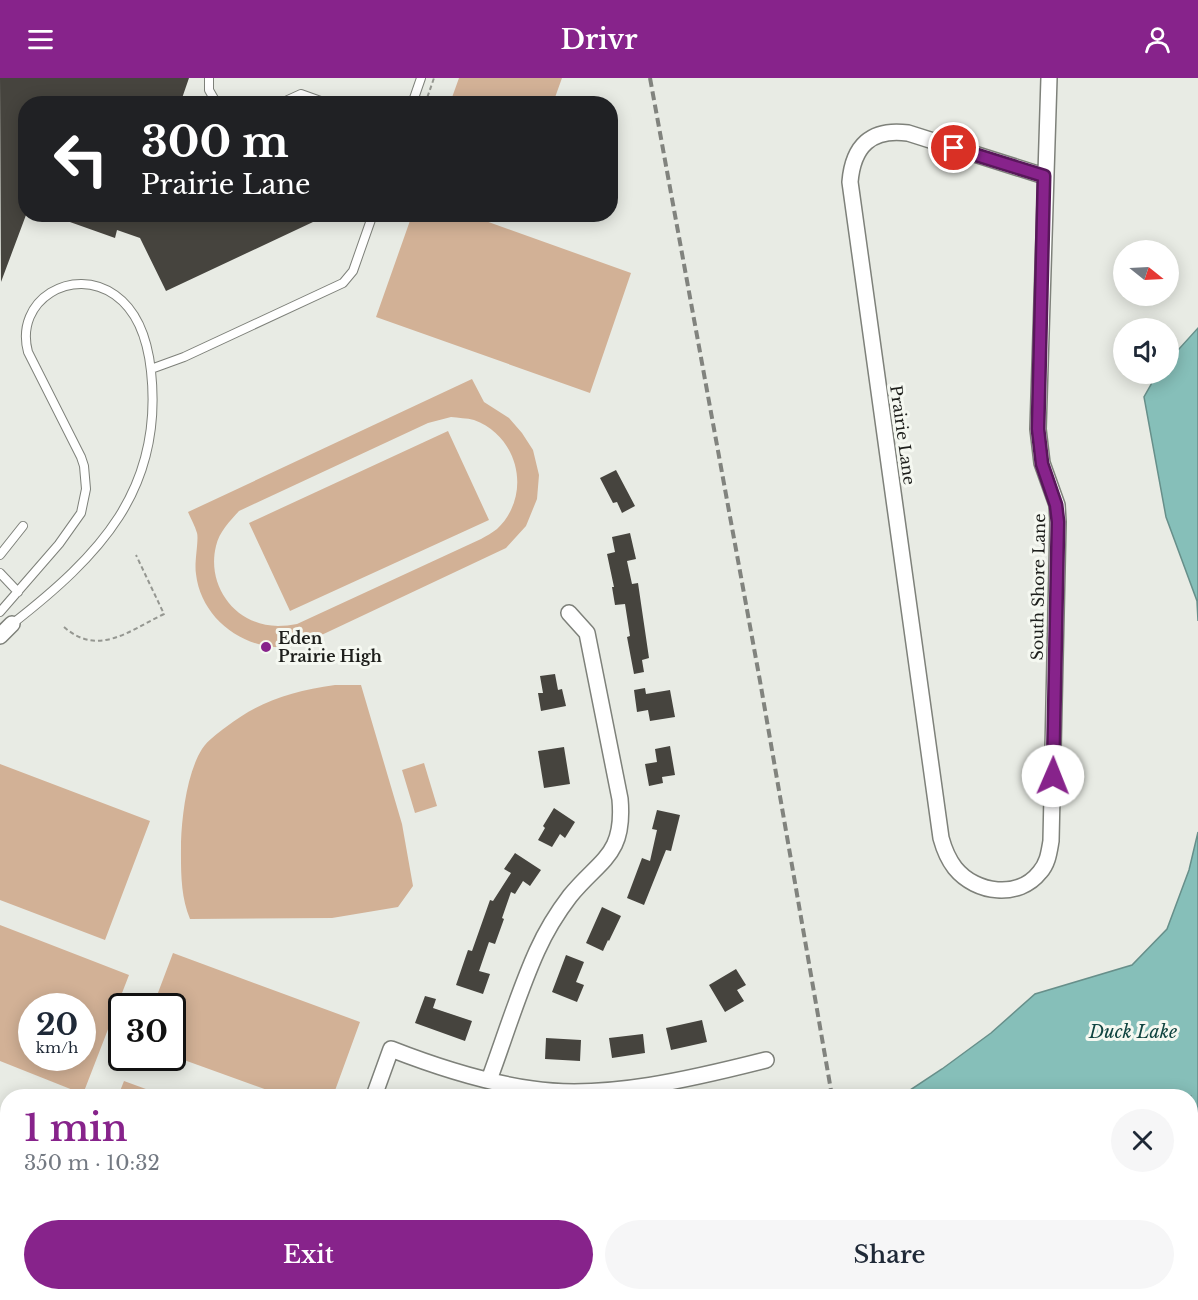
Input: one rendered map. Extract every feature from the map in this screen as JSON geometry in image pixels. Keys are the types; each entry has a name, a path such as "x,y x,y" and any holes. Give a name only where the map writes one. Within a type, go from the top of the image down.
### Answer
{"street":[{"name":"South Shore Lane","path":"1000,890 1016,889 1030,882 1041,871 1049,857 1051,841 1058,522 1056,505 1042,464 1038,429 1044,176 1049,78"},
{"name":"Prairie Lane","path":"1000,890 983,887 966,879 946,854 941,838 850,182 851,168 856,154 866,142 879,134 894,131 908,133 1044,176"},
{"path":"489,1080 537,952 552,922 571,895 609,856 617,839 622,819 587,633 569,614"},
{"path":"0,636 12,624"},
{"path":"377,1089 391,1050 444,1069 529,1089"},
{"path":"625,1089 714,1073 766,1059"}],"lane":[{"path":"209,78 209,90 212,96"},
{"path":"415,96 421,78"},
{"path":"151,369 184,357 343,283 353,271 370,222"},
{"path":"0,612 72,526 83,508 86,489 85,470 81,457 28,352 26,330 32,312 44,297 63,286 80,284 108,290 124,303 139,324 147,345 153,397 152,422 141,472 128,502 92,555 12,624"},
{"path":"0,555 23,526"},
{"path":"0,573 18,592"}],"path":[{"path":"428,96 434,78"},
{"path":"64,627 75,637 84,640 106,641 164,615 136,555"}],"shaded area":[{"path":"459,78 562,78 556,96 453,96"},
{"path":"410,222 489,222 631,273 590,393 376,317"},
{"path":"472,379 484,402 509,418 522,433 533,450 539,475 537,499 526,526 506,548 313,639 287,647 271,647 240,637 215,617 200,590 196,569 197,533 188,512","holes":["451,417 474,420 490,428 511,453 516,468 515,500 508,516 497,529 481,539 297,624 278,626 263,624 249,619 228,601 220,589 214,561 220,536 239,511 428,423"]},
{"path":"448,431 489,520 290,611 249,523"},
{"path":"335,685 361,685 402,824 413,886 398,907 332,918 190,919 184,900 182,881 182,831 189,782 202,749 226,727 251,710 277,698"},
{"path":"424,763 437,806 415,813 402,770"},
{"path":"0,764 150,821 105,940 0,900"},
{"path":"0,925 129,975 122,993 108,993 108,1029 96,1060 96,993 18,993 18,1068 0,1061"},
{"path":"173,953 360,1022 336,1089 265,1089 186,1061 186,993 158,993"},
{"path":"25,1071 92,1071 85,1089 70,1089"},
{"path":"124,1081 146,1089 121,1089"}],"water":[{"path":"1198,328 1198,621 1197,601 1166,517 1144,397 1151,384 1179,384 1179,349"},
{"name":"Duck Lake","path":"1198,832 1198,1089 912,1089 991,1033 1035,994 1132,965 1167,929 1189,870"}],"building":[{"path":"0,78 189,78 183,96 18,96 18,222 23,222 1,282"},
{"path":"70,222 313,222 166,291 140,238 117,230 115,238"},
{"path":"616,470 635,506 622,513 617,502 613,503 600,478"},
{"path":"630,533 636,559 627,561 632,584 638,583 649,658 642,660 644,672 634,674 627,637 630,636 625,604 615,605 612,587 614,587 607,554 615,552 612,537"},
{"path":"555,674 558,690 562,689 566,706 541,711 538,693 543,693 540,676"},
{"path":"645,688 646,694 670,690 675,717 650,721 648,710 637,712 634,690"},
{"path":"670,746 675,775 662,777 663,783 649,786 645,764 657,762 655,749"},
{"path":"564,747 570,784 544,788 538,751"},
{"path":"554,808 575,822 565,838 560,834 552,847 538,840"},
{"path":"657,810 680,815 671,851 666,850 644,905 627,898 642,858 650,861 657,830 652,829"},
{"path":"515,853 541,870 530,886 523,881 515,894 511,892 495,944 489,942 479,971 490,974 483,994 456,985 468,950 472,951 490,900 493,901 511,873 504,869"},
{"path":"602,907 621,916 603,951 586,943"},
{"path":"566,955 584,962 576,982 584,985 577,1002 552,992"},
{"path":"736,969 746,985 737,990 744,1001 725,1012 709,985"},
{"path":"425,996 436,999 433,1008 472,1021 465,1041 415,1023"},
{"path":"702,1020 707,1042 671,1050 666,1028"},
{"path":"643,1034 645,1053 612,1058 609,1038"},
{"path":"546,1038 581,1040 580,1061 545,1059"}],"railway":[{"path":"650,78 760,681 831,1089"}],"place":[{"name":"Eden Prairie High","path":"266,647"}],"route":[{"path":"954,148 1044,176 1038,429 1042,464 1056,505 1058,522 1053,776"}]}
